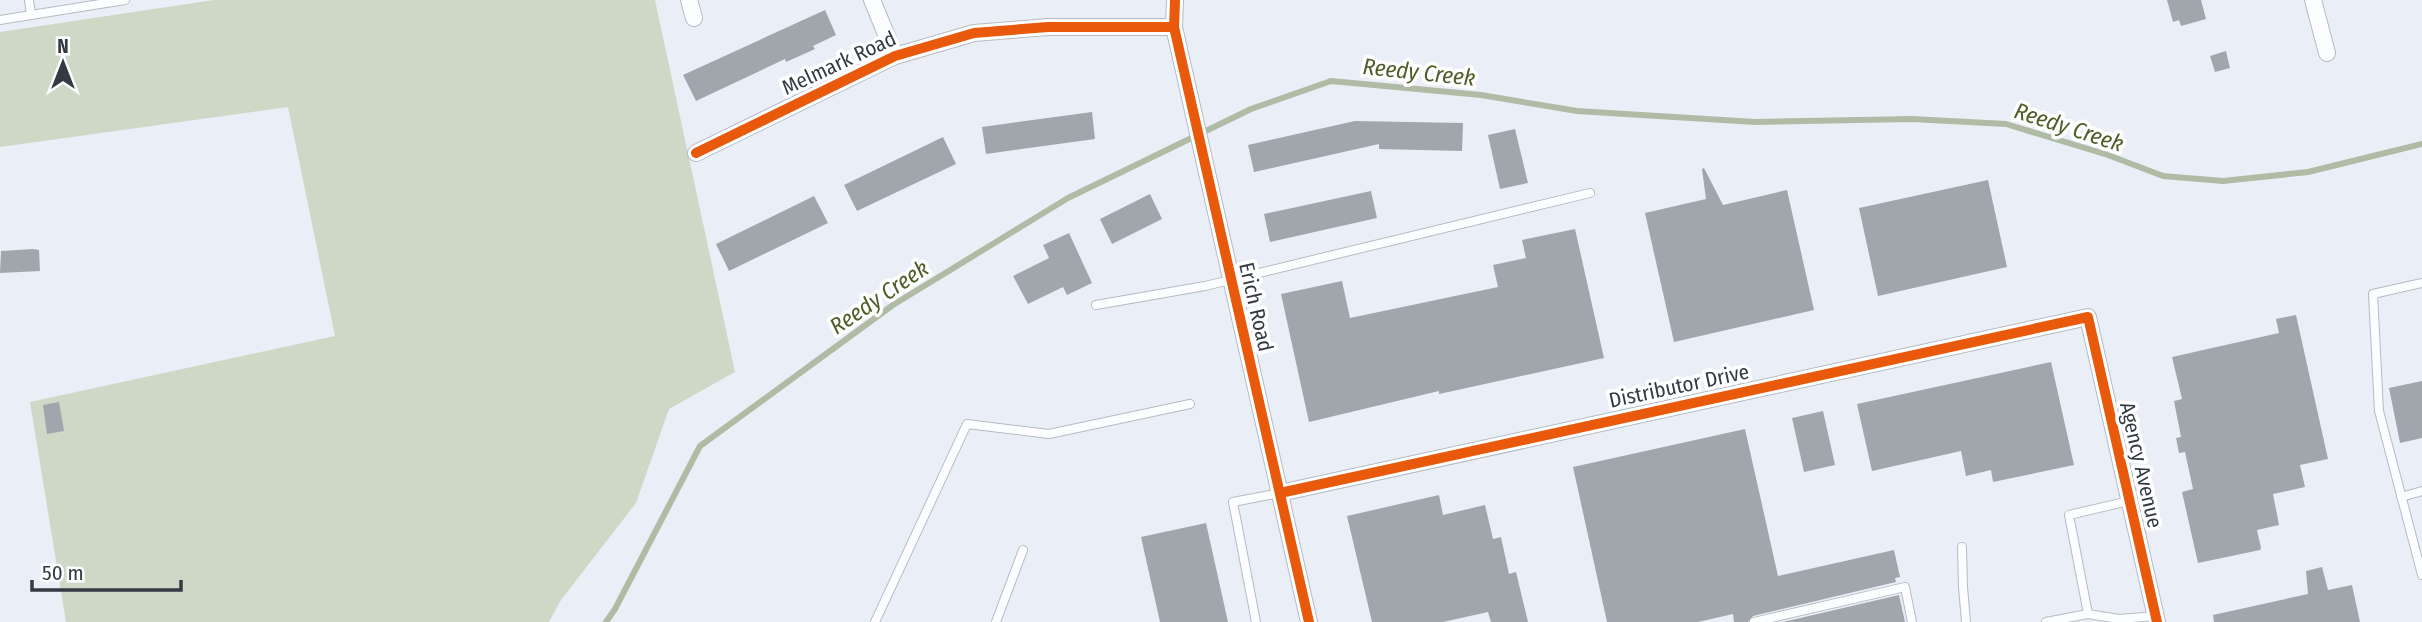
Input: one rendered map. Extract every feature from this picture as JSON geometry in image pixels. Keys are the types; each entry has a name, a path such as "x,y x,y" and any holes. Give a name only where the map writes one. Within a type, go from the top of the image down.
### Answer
{"street":[{"path":"690,0 694,18"},
{"path":"872,0 895,56"},
{"name":"Erich Road","path":"1175,0 1174,27 1308,622"},
{"path":"2313,0 2328,53"},
{"name":"Melmark Road","path":"696,153 895,56 974,33 1048,27 1174,27"},
{"name":"Distributor Drive","path":"1279,493 2088,317"},
{"name":"Agency Avenue","path":"2088,317 2156,619"}],"lane":[{"path":"29,0 31,15"},
{"path":"0,20 125,0"},
{"path":"1096,305 1230,280 1590,193"},
{"path":"2422,283 2373,295 2379,411 2422,575"},
{"path":"875,622 967,424 1049,434 1190,404"},
{"path":"2401,496 2422,491"},
{"path":"1256,622 1233,502 1279,493"},
{"path":"2088,614 2069,515 2129,501"},
{"path":"1962,547 1966,622"},
{"path":"996,622 1023,550"},
{"path":"1754,622 1905,587 1912,622"},
{"path":"2046,622 2088,614 2119,620 2156,619"}],"green space":[{"path":"214,0 655,0 735,372 669,409 636,503 561,600 549,622 66,622 30,402 335,336 288,107 0,147 0,32"}],"building":[{"path":"2167,0 2201,0 2206,19 2181,26 2179,20 2173,22"},
{"path":"825,10 836,35 813,46 815,49 786,62 785,59 696,101 683,75"},
{"path":"2226,51 2230,68 2215,72 2210,56"},
{"path":"1092,112 1095,139 986,154 982,127"},
{"path":"1355,121 1463,123 1462,151 1379,149 1379,144 1254,172 1248,145"},
{"path":"1515,129 1528,183 1500,189 1488,135"},
{"path":"943,137 956,164 857,211 844,185"},
{"path":"1704,168 1723,205 1787,190 1814,310 1674,342 1645,213 1706,199"},
{"path":"1988,180 2007,267 1878,296 1859,208"},
{"path":"1371,191 1377,218 1270,242 1264,214"},
{"path":"1150,194 1162,219 1112,244 1100,219"},
{"path":"814,196 828,223 729,271 716,244"},
{"path":"1575,229 1604,358 1439,394 1439,391 1309,422 1281,294 1342,281 1350,318 1498,287 1493,265 1526,258 1522,240"},
{"path":"1069,233 1092,283 1067,295 1063,287 1028,304 1013,276 1049,258 1043,245"},
{"path":"39,250 40,271 0,273 1,251"},
{"path":"2296,315 2328,459 2300,465 2305,487 2273,494 2279,525 2257,530 2260,550 2198,563 2182,492 2193,489 2185,452 2179,453 2176,438 2181,437 2174,401 2182,399 2172,357 2279,333 2276,319"},
{"path":"2051,362 2074,465 1993,482 1991,470 1966,476 1961,451 1872,471 1857,404"},
{"path":"2422,381 2422,438 2400,443 2389,388"},
{"path":"59,402 64,431 47,434 43,405"},
{"path":"1823,411 1835,465 1804,472 1792,418"},
{"path":"1745,429 1778,576 1894,550 1900,577 1895,578 1896,582 1753,616 1748,622 1734,622 1733,614 1698,622 1607,622 1573,467"},
{"path":"1439,495 1443,515 1485,505 1493,539 1501,537 1509,574 1516,572 1528,622 1491,622 1488,612 1443,622 1372,622 1347,516"},
{"path":"1206,523 1228,622 1160,622 1141,537"},
{"path":"2322,567 2328,590 2352,585 2360,622 2214,622 2213,615 2308,594 2306,571"},
{"path":"1899,595 1905,622 1783,622"}],"waterway":[{"name":"Reedy Creek","path":"606,622 700,446 893,305 1068,198 1251,109 1331,81 1481,95 1577,111 1755,122 1912,119 2006,124 2108,155 2163,176 2223,181 2308,172 2422,144"}],"cycle path":[{"path":"1175,0 1174,27 1309,622"},
{"path":"696,153 895,56 974,33 1048,27 1174,27"},
{"path":"1280,493 2088,317 2157,622"}]}
